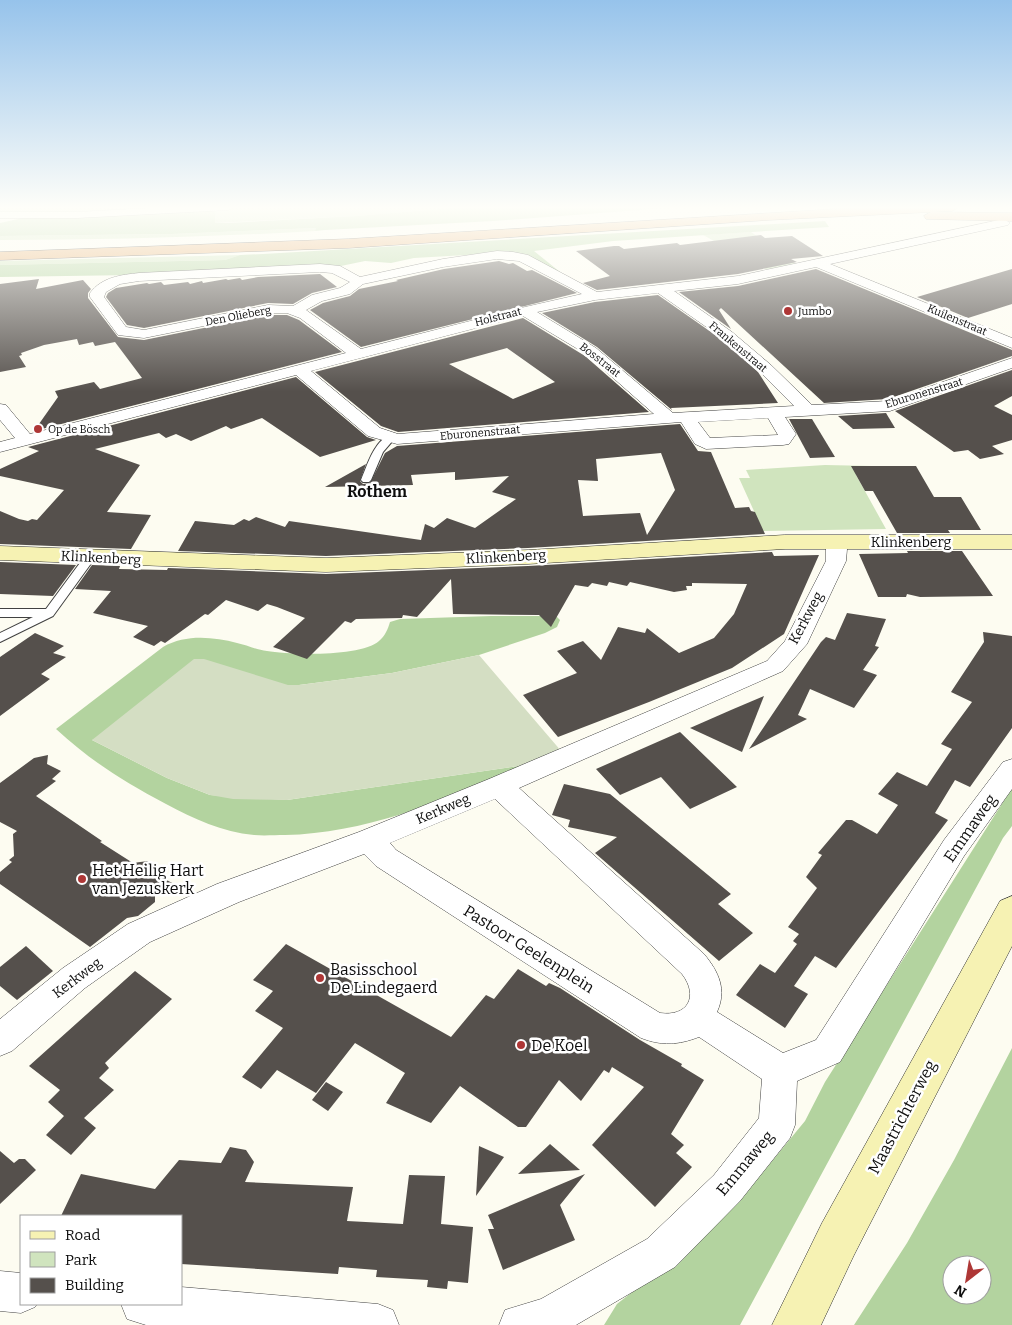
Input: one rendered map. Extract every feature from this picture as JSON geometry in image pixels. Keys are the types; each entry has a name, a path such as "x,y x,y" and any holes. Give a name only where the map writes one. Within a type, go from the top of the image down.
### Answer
{"street":[{"name":"Den Olieberg","path":"303,269 139,277 104,285 97,292 97,297 119,329 132,334 144,334 268,309 296,310 319,298 349,290 355,286 358,280"},
{"name":"Den Olieberg","path":"332,269 358,280 414,269"},
{"name":"Den Olieberg","path":"543,269 595,296"},
{"name":"Holstraat","path":"0,447 298,368 525,311 595,296 663,290 738,280 795,269"},
{"name":"Kuilenstraat","path":"831,269 1012,343"},
{"name":"Frankenstraat","path":"663,290 727,335 765,368 807,410"},
{"path":"296,310 356,353"},
{"name":"Bosstraat","path":"525,311 591,351 677,417"},
{"path":"166,315 171,316 180,327"},
{"path":"116,323 133,320"},
{"name":"Eburonenstraat","path":"298,368 374,432 390,438 411,439 677,417 890,406 1012,363"},
{"path":"0,409 26,440"},
{"path":"677,417 706,444 783,440 787,434 774,413"},
{"name":"Klinkenberg","path":"0,553 276,564 347,564 528,557 785,542 1012,542"},
{"name":"Kerkweg","path":"0,1040 74,978 140,933 228,893 369,840 499,786 775,666 795,644 836,560 838,549 836,542"},
{"name":"Emmaweg","path":"520,1325 548,1318 661,1253 727,1188 777,1125 780,1072 828,1051 954,848 1012,769"},
{"path":"499,786 693,964 705,981 707,996 703,1008 697,1017 780,1072"},
{"name":"Pastoor Geelenplein","path":"369,840 386,858 653,1027 665,1030 678,1028 691,1024 697,1017"},
{"name":"Maastrichterweg","path":"797,1324 838,1239 1012,911"},
{"path":"0,1291 20,1293"},
{"path":"153,1305 378,1325"}],"lane":[{"path":"366,480 379,451 390,438"},
{"path":"0,638 53,614 89,558"},
{"path":"0,613 53,614"}],"green space":[{"path":"0,269 289,269 133,275 0,277"},
{"path":"545,269 556,269 565,276"},
{"path":"765,269 786,269 771,272"},
{"path":"825,465 872,466 877,474 856,475 886,529 763,531 739,478 750,478 746,470"},
{"path":"556,616 560,620 557,627 545,633 479,655 392,673 288,685 92,740 167,778 210,795 287,800 539,763 446,799 383,820 318,833 262,835 231,831 187,815 136,787 95,761 56,729 163,647 181,640 190,638 219,639 277,652 325,654 357,650 370,646 383,637 390,622 400,619"},
{"path":"479,655 562,752 539,763 287,800 233,799 210,795 167,778 92,740 194,659 204,659 288,685 299,685 392,673"},
{"path":"1012,788 1012,826 1003,838 740,1325 604,1325 617,1304 669,1263 762,1173 805,1121 825,1082"},
{"path":"1012,1048 1012,1325 854,1325 907,1243 954,1160"}],"building":[{"path":"444,269 532,270 577,293 361,347 310,310 323,303 350,296 359,289"},
{"path":"600,269 763,269 738,274 597,290 583,283 610,276"},
{"path":"816,269 1012,350 1012,356 888,399 824,403 721,308 719,310 731,329 679,292 738,286"},
{"path":"1012,269 1012,304 968,318 917,297"},
{"path":"320,274 337,287 312,293 293,304 268,303 144,328 127,325 106,297 108,293 116,288 147,283 161,282 164,285 188,282 190,284 226,279 240,278 242,280 258,277"},
{"path":"39,279 36,289 83,280 91,289 88,293 88,298 118,337 144,340 268,315 287,315 299,320 342,352 34,431 58,397 55,391 94,382 100,389 142,378 115,342 95,346 93,342 79,345 77,339 44,345 21,353 22,355 19,356 26,367 0,372 0,284"},
{"path":"658,295 721,339 758,372 778,403 671,408 672,410 597,347 542,313 595,302"},
{"path":"523,318 585,356 649,412 398,432 381,426 315,372","holes":["507,348 555,382 513,399 449,364"]},
{"path":"1012,370 1012,396 994,406 1012,415 1012,440 992,446 1004,454 980,459 968,450 954,452 895,411"},
{"path":"296,377 367,437 376,440 320,457 262,418 231,429 226,426 191,441 176,434 166,438 159,433 95,449 140,465 107,512 151,515 131,549 0,544 0,511 19,519 37,520 64,490 0,476 0,469 39,451 28,447"},
{"path":"886,413 895,428 853,429 838,416"},
{"path":"789,419 812,419 835,457 810,458"},
{"path":"680,424 698,451 711,452 735,508 749,507 751,511 755,512 765,534 528,548 326,556 178,551 195,521 234,525 244,519 249,521 256,517 285,527 289,521 421,540 425,524 434,528 447,518 475,528 516,499 492,492 509,476 455,480 455,472 411,475 413,485 325,487 366,464 360,481 363,484 370,483 385,453 397,446","holes":["661,453 675,490 647,535 640,513 583,516 578,480 598,481 596,459"]},
{"path":"851,466 916,466 934,497 961,497 981,530 948,530 950,533 897,533 873,491 865,491"},
{"path":"907,551 962,551 993,596 920,597 907,594 906,597 878,597 859,554 908,553"},
{"path":"772,552 774,556 819,555 784,634 732,668 558,737 523,695 577,673 557,651 583,641 601,660 618,627 645,633 647,628 679,653 714,638 734,614 747,584 692,583 692,586 686,586 687,590 674,592 630,582 627,586 609,582 607,586 592,583 588,587 575,585 551,627 539,615 453,614 451,579 417,617 403,615 402,618 356,619 351,623 345,621 307,659 273,647 305,618 277,607 267,604 258,611 226,600 208,615 205,614 165,643 161,641 154,646 133,637 148,626 93,613 111,591 75,589 92,565 120,566 119,569 167,570 168,568 326,574 528,566"},
{"path":"0,562 76,565 53,596 0,594"},
{"path":"847,613 886,619 875,646 879,647 863,670 877,675 854,708 810,689 798,715 807,719 749,749 821,642 826,637 835,640"},
{"path":"983,632 1012,636 1012,728 970,787 955,780 935,813 948,820 836,968 815,956 794,986 808,994 785,1028 736,995 760,964 775,973 797,944 793,941 799,934 788,927 817,888 806,877 822,855 818,853 846,820 852,820 877,834 898,805 878,794 897,772 927,786 952,749 941,744 972,702 951,692 984,642"},
{"path":"35,633 64,646 53,653 66,657 41,674 50,679 0,716 0,657"},
{"path":"764,696 742,752 690,728 731,710"},
{"path":"680,732 737,787 690,809 661,777 620,795 596,769"},
{"name":"Het Heilig Hart van Jezuskerk","path":"48,755 47,764 61,771 52,779 56,781 36,796 133,863 148,861 159,869 158,875 172,883 155,896 155,902 138,916 127,918 90,947 0,884 0,872 12,862 9,860 14,856 13,834 17,831 0,822 0,783 34,758"},
{"path":"564,784 610,794 731,894 718,904 753,933 719,961 595,853 617,837 568,827 570,820 552,815"},
{"path":"286,944 451,1037 486,995 494,999 518,969 546,986 549,983 560,988 640,1040 682,1064 681,1066 704,1080 671,1134 684,1145 676,1153 692,1167 655,1207 592,1145 644,1087 612,1067 609,1073 604,1070 581,1101 559,1080 526,1127 518,1127 460,1086 431,1123 386,1103 405,1073 355,1043 316,1093 277,1070 261,1089 242,1077 283,1028 255,1011 273,991 253,980"},
{"path":"26,946 53,971 17,1000 0,986 0,967"},
{"path":"135,971 172,999 105,1063 109,1068 99,1078 114,1090 84,1118 96,1128 71,1155 46,1135 64,1116 48,1102 60,1090 29,1066"},
{"path":"326,1082 343,1092 328,1111 312,1100"},
{"path":"550,1144 580,1170 518,1174"},
{"path":"479,1146 504,1157 476,1196"},
{"path":"230,1147 246,1150 254,1162 245,1182 353,1187 347,1221 403,1224 409,1175 445,1176 441,1224 473,1227 468,1283 448,1281 447,1289 427,1287 428,1280 376,1277 377,1270 339,1267 338,1274 182,1264 182,1215 61,1215 81,1174 155,1189 179,1160 221,1163"},
{"path":"0,1151 14,1163 19,1159 25,1159 36,1170 0,1204"},
{"path":"585,1174 560,1205 575,1240 503,1270 488,1229 494,1229 488,1215"}],"place":[{"name":"Jumbo","path":"788,311"},
{"name":"Op de Bösch","path":"38,429"},
{"name":"Het Heilig Hart van Jezuskerk","path":"82,879"},
{"name":"Basisschool De Lindegaerd","path":"320,978"},
{"name":"De Koel","path":"521,1045"}],"district":[{"name":"Rothem","path":"377,491"}]}
